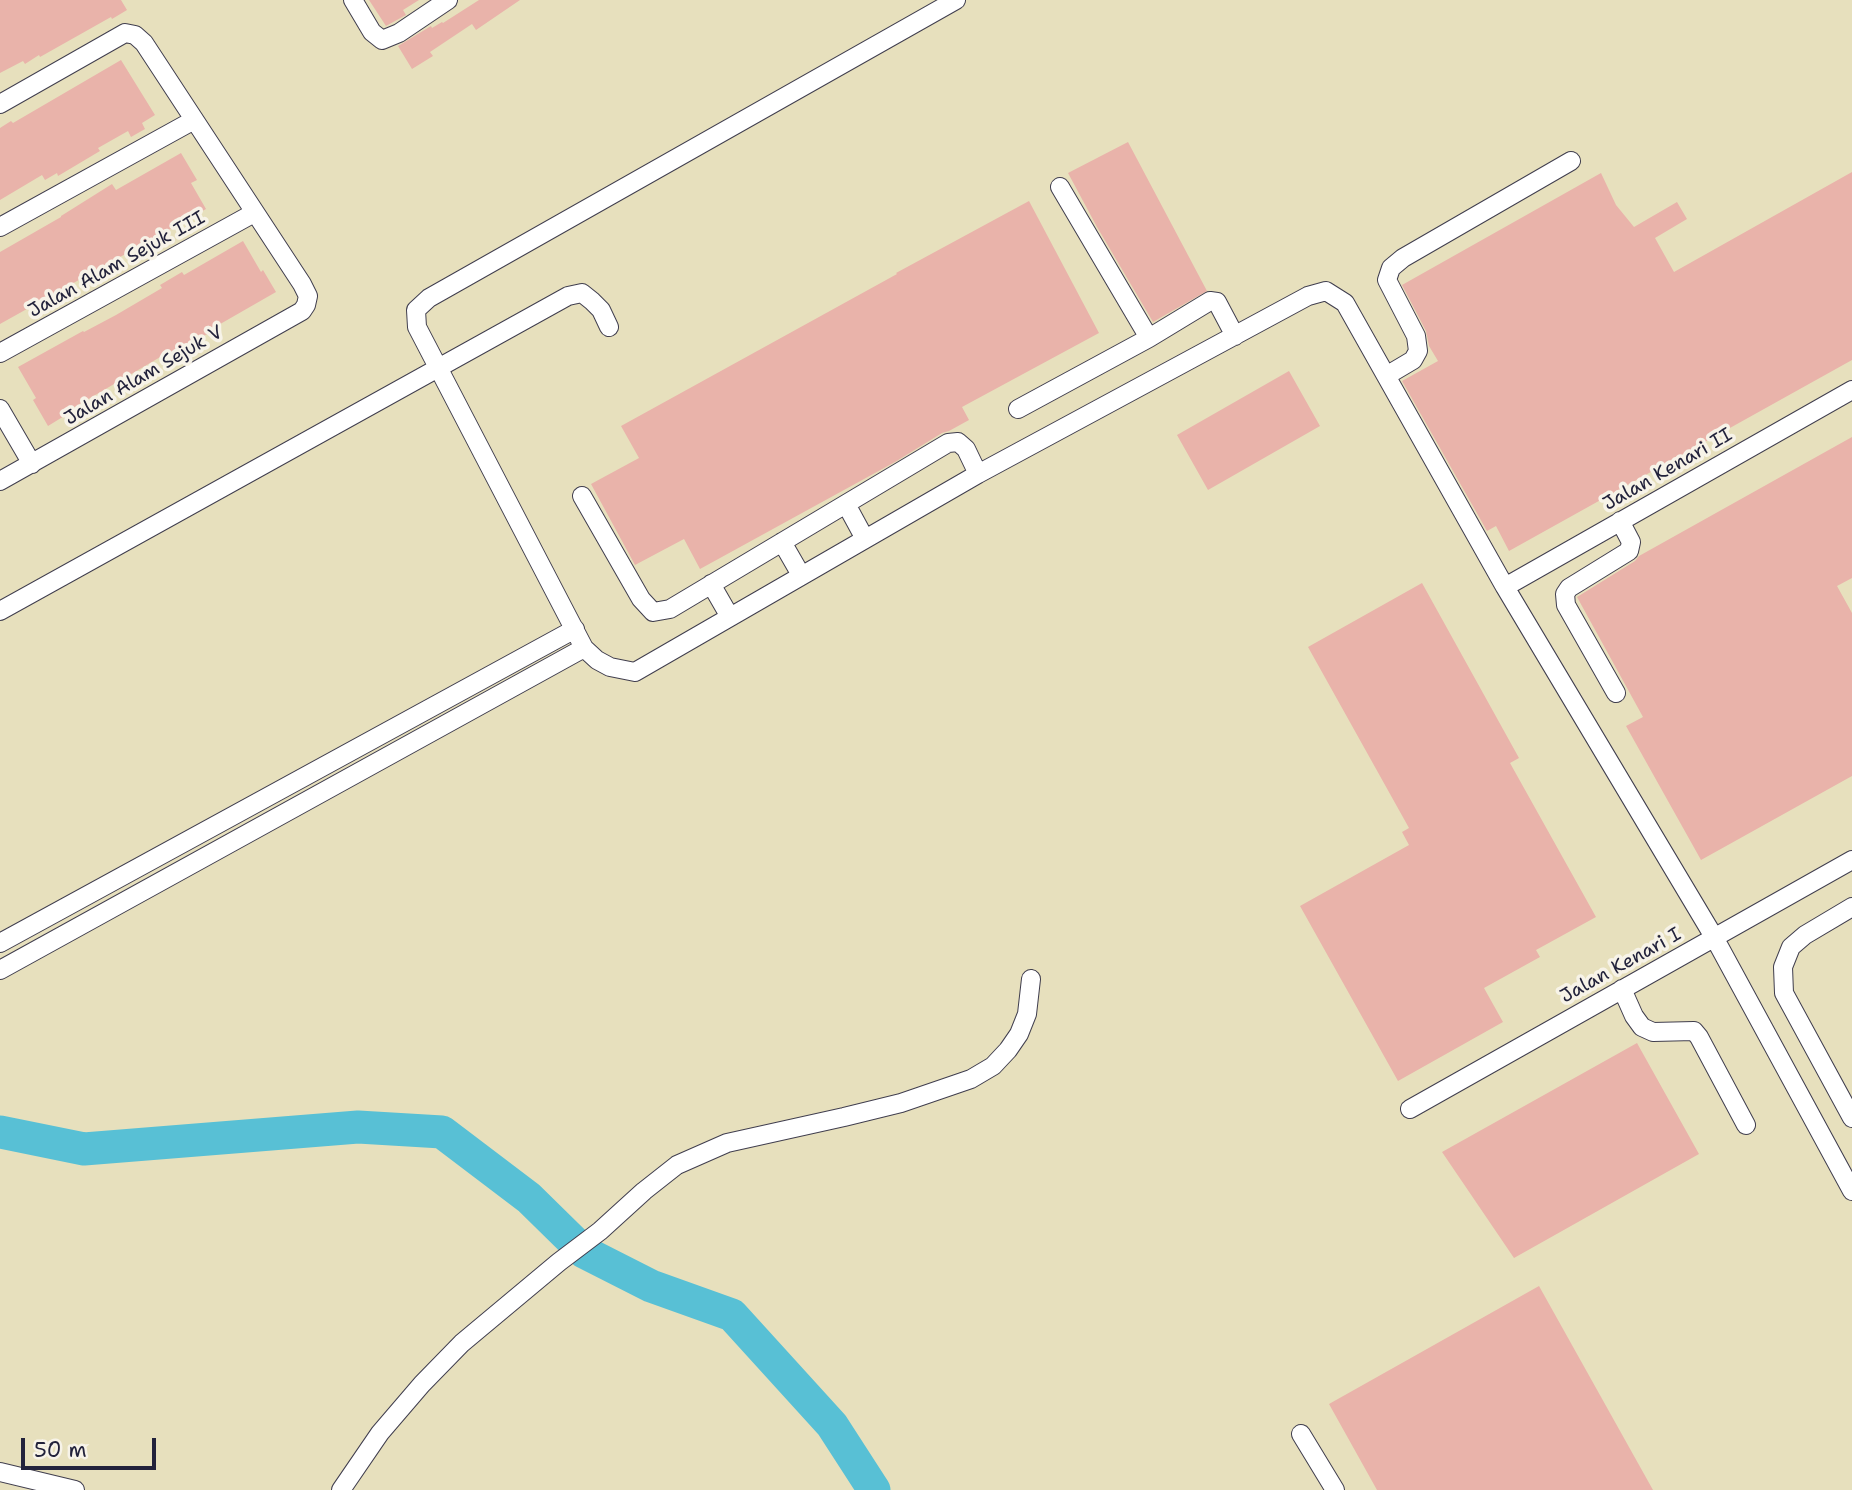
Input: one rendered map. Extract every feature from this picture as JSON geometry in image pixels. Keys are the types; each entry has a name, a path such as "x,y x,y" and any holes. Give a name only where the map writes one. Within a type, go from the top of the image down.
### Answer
{"street":[{"path":"353,0 372,32 382,40 399,33 448,0"},
{"path":"956,0 429,298 416,310 417,327 584,648 610,667 635,672 978,474 1308,296 1326,291 1345,303 1505,587 1714,937 1852,1191"},
{"path":"0,104 125,33 135,34 144,43 254,213"},
{"path":"0,227 194,120"},
{"path":"1386,376 1413,360 1418,351 1416,336 1387,280 1391,268 1403,258 1571,161"},
{"path":"1060,187 1149,338"},
{"name":"Jalan Alam Sejuk V","path":"0,481 302,311 307,296 302,284 254,213"},
{"name":"Jalan Alam Sejuk III","path":"0,353 254,213"},
{"path":"0,611 568,296 582,293 593,300 609,327"},
{"path":"1018,409 1149,338 1210,301 1217,302 1235,335"},
{"name":"Jalan Kenari II","path":"1505,587 1852,390"},
{"path":"0,409 32,464"},
{"path":"582,496 641,599 653,612 670,609 948,443 958,442 966,449 978,474"},
{"path":"846,504 865,539"},
{"path":"1616,694 1566,605 1565,594 1569,588 1629,551 1631,541 1620,521"},
{"path":"782,542 801,575"},
{"path":"711,584 730,617"},
{"path":"0,943 575,629"},
{"path":"0,971 584,648"},
{"name":"Jalan Kenari I","path":"1410,1109 1852,860"},
{"path":"1852,907 1805,935 1791,947 1783,967 1784,993 1852,1118"},
{"path":"341,1490 380,1433 462,1343 677,1165 727,1143 889,1105 971,1079 993,1066 1018,1034 1027,1014 1031,979"},
{"path":"1622,989 1634,1017 1642,1027 1653,1032 1693,1031 1699,1037 1746,1125"},
{"path":"1301,1434 1335,1490"},
{"path":"0,1472 75,1490"}],"building":[{"path":"0,0 121,0 127,10 40,57 39,55 25,64 23,61 0,73"},
{"path":"369,0 419,0 403,10 406,15 386,26"},
{"path":"479,0 520,0 476,30 472,24 430,52 433,56 412,69 398,46 431,26 432,28 443,23"},
{"path":"121,60 155,115 142,123 145,129 131,137 128,131 58,176 57,173 45,180 42,175 0,200 0,128"},
{"path":"1128,142 1207,291 1153,322 1068,173"},
{"path":"181,153 197,180 191,183 206,209 0,324 0,252 112,184 116,190"},
{"path":"1852,172 1852,360 1509,551 1496,526 1487,531 1402,381 1438,361 1402,285 1601,173 1616,205 1634,227 1677,202 1687,219 1655,238 1674,272"},
{"path":"1029,201 1099,333 962,407 969,420 700,569 684,539 635,565 591,484 639,458 621,426"},
{"path":"243,241 276,292 215,327 216,329 163,358 162,356 73,408 74,410 48,426 18,367 116,315 162,288 160,285 182,272 184,275"},
{"path":"1289,371 1320,426 1208,490 1177,435"},
{"path":"1852,437 1852,578 1837,586 1852,613 1852,776 1701,860 1626,726 1643,717 1577,597 1639,556"},
{"path":"1422,583 1519,758 1510,763 1596,917 1536,950 1540,957 1484,988 1503,1022 1398,1081 1300,906 1409,845 1402,832 1409,828 1308,647"},
{"path":"1637,1043 1699,1154 1514,1258 1442,1152"},
{"path":"1539,1286 1653,1490 1377,1490 1329,1404"}],"waterway":[{"path":"0,1132 84,1149 358,1127 442,1132 529,1198 584,1252 651,1286 732,1315 832,1425 874,1490"}]}
